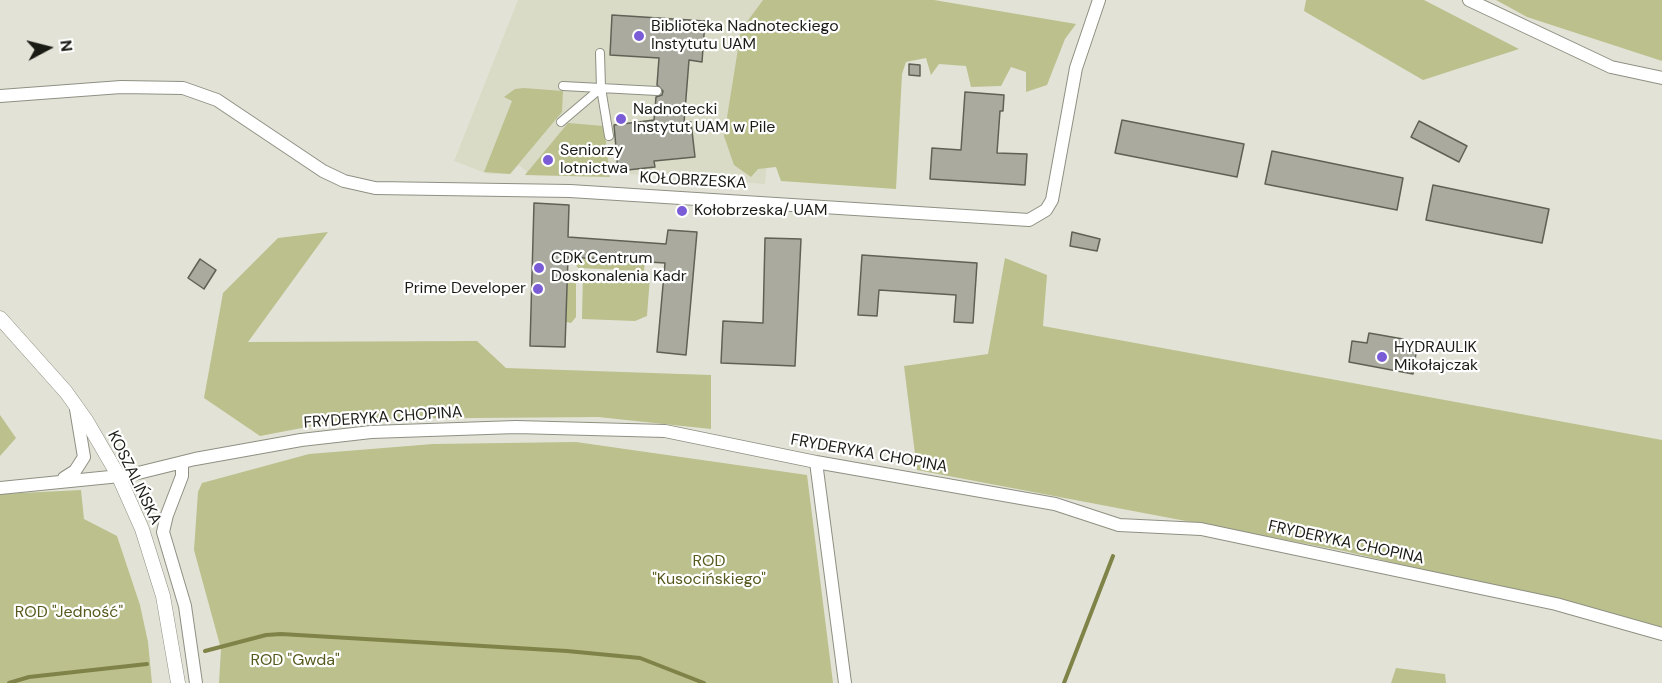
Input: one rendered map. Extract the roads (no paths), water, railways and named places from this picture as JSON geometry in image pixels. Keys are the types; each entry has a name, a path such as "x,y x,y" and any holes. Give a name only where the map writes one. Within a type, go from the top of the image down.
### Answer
{"street":[{"name":"KOŁOBRZESKA","path":"0,96 121,87 183,88 217,100 323,171 344,181 375,188 570,191 1029,220 1046,210 1052,200 1076,68 1099,0"},
{"path":"1469,0 1611,67 1662,78"},
{"path":"600,53 601,88 609,136"},
{"path":"563,86 657,92"},
{"path":"561,122 601,88"},
{"name":"KOSZALIŃSKA","path":"0,318 45,365 75,405 118,475 142,529 163,596 178,683"},
{"path":"60,480 75,471 84,457 75,405"},
{"name":"FRYDERYKA CHOPINA","path":"0,488 118,475 301,440 371,432 516,427 664,431 816,462 1055,504 1119,525 1201,529 1556,604 1662,634"},
{"path":"816,462 845,683"},
{"path":"182,463 182,476 166,516 163,532 185,606 196,683"}],"waterway":[{"path":"1064,683 1113,556"},
{"path":"205,651 266,635 281,634 567,651 640,658 704,683"},
{"path":"9,683 29,677 147,664"}],"place":[{"name":"Biblioteka Nadnoteckiego Instytutu UAM","path":"639,36"},
{"name":"Nadnotecki Instytut UAM w Pile","path":"621,119"},
{"name":"Seniorzy lotnictwa","path":"548,160"},
{"name":"Kołobrzeska/ UAM","path":"682,211"},
{"name":"CDK Centrum Doskonalenia Kadr","path":"539,268"},
{"name":"Prime Developer","path":"538,289"},
{"name":"HYDRAULIK Mikołajczak","path":"1382,357"}],"park label":[{"name":"ROD \"Kusocińskiego\"","path":"709,571"},
{"name":"ROD \"Jedność\"","path":"69,613"},
{"name":"ROD \"Gwda\"","path":"295,661"}]}
